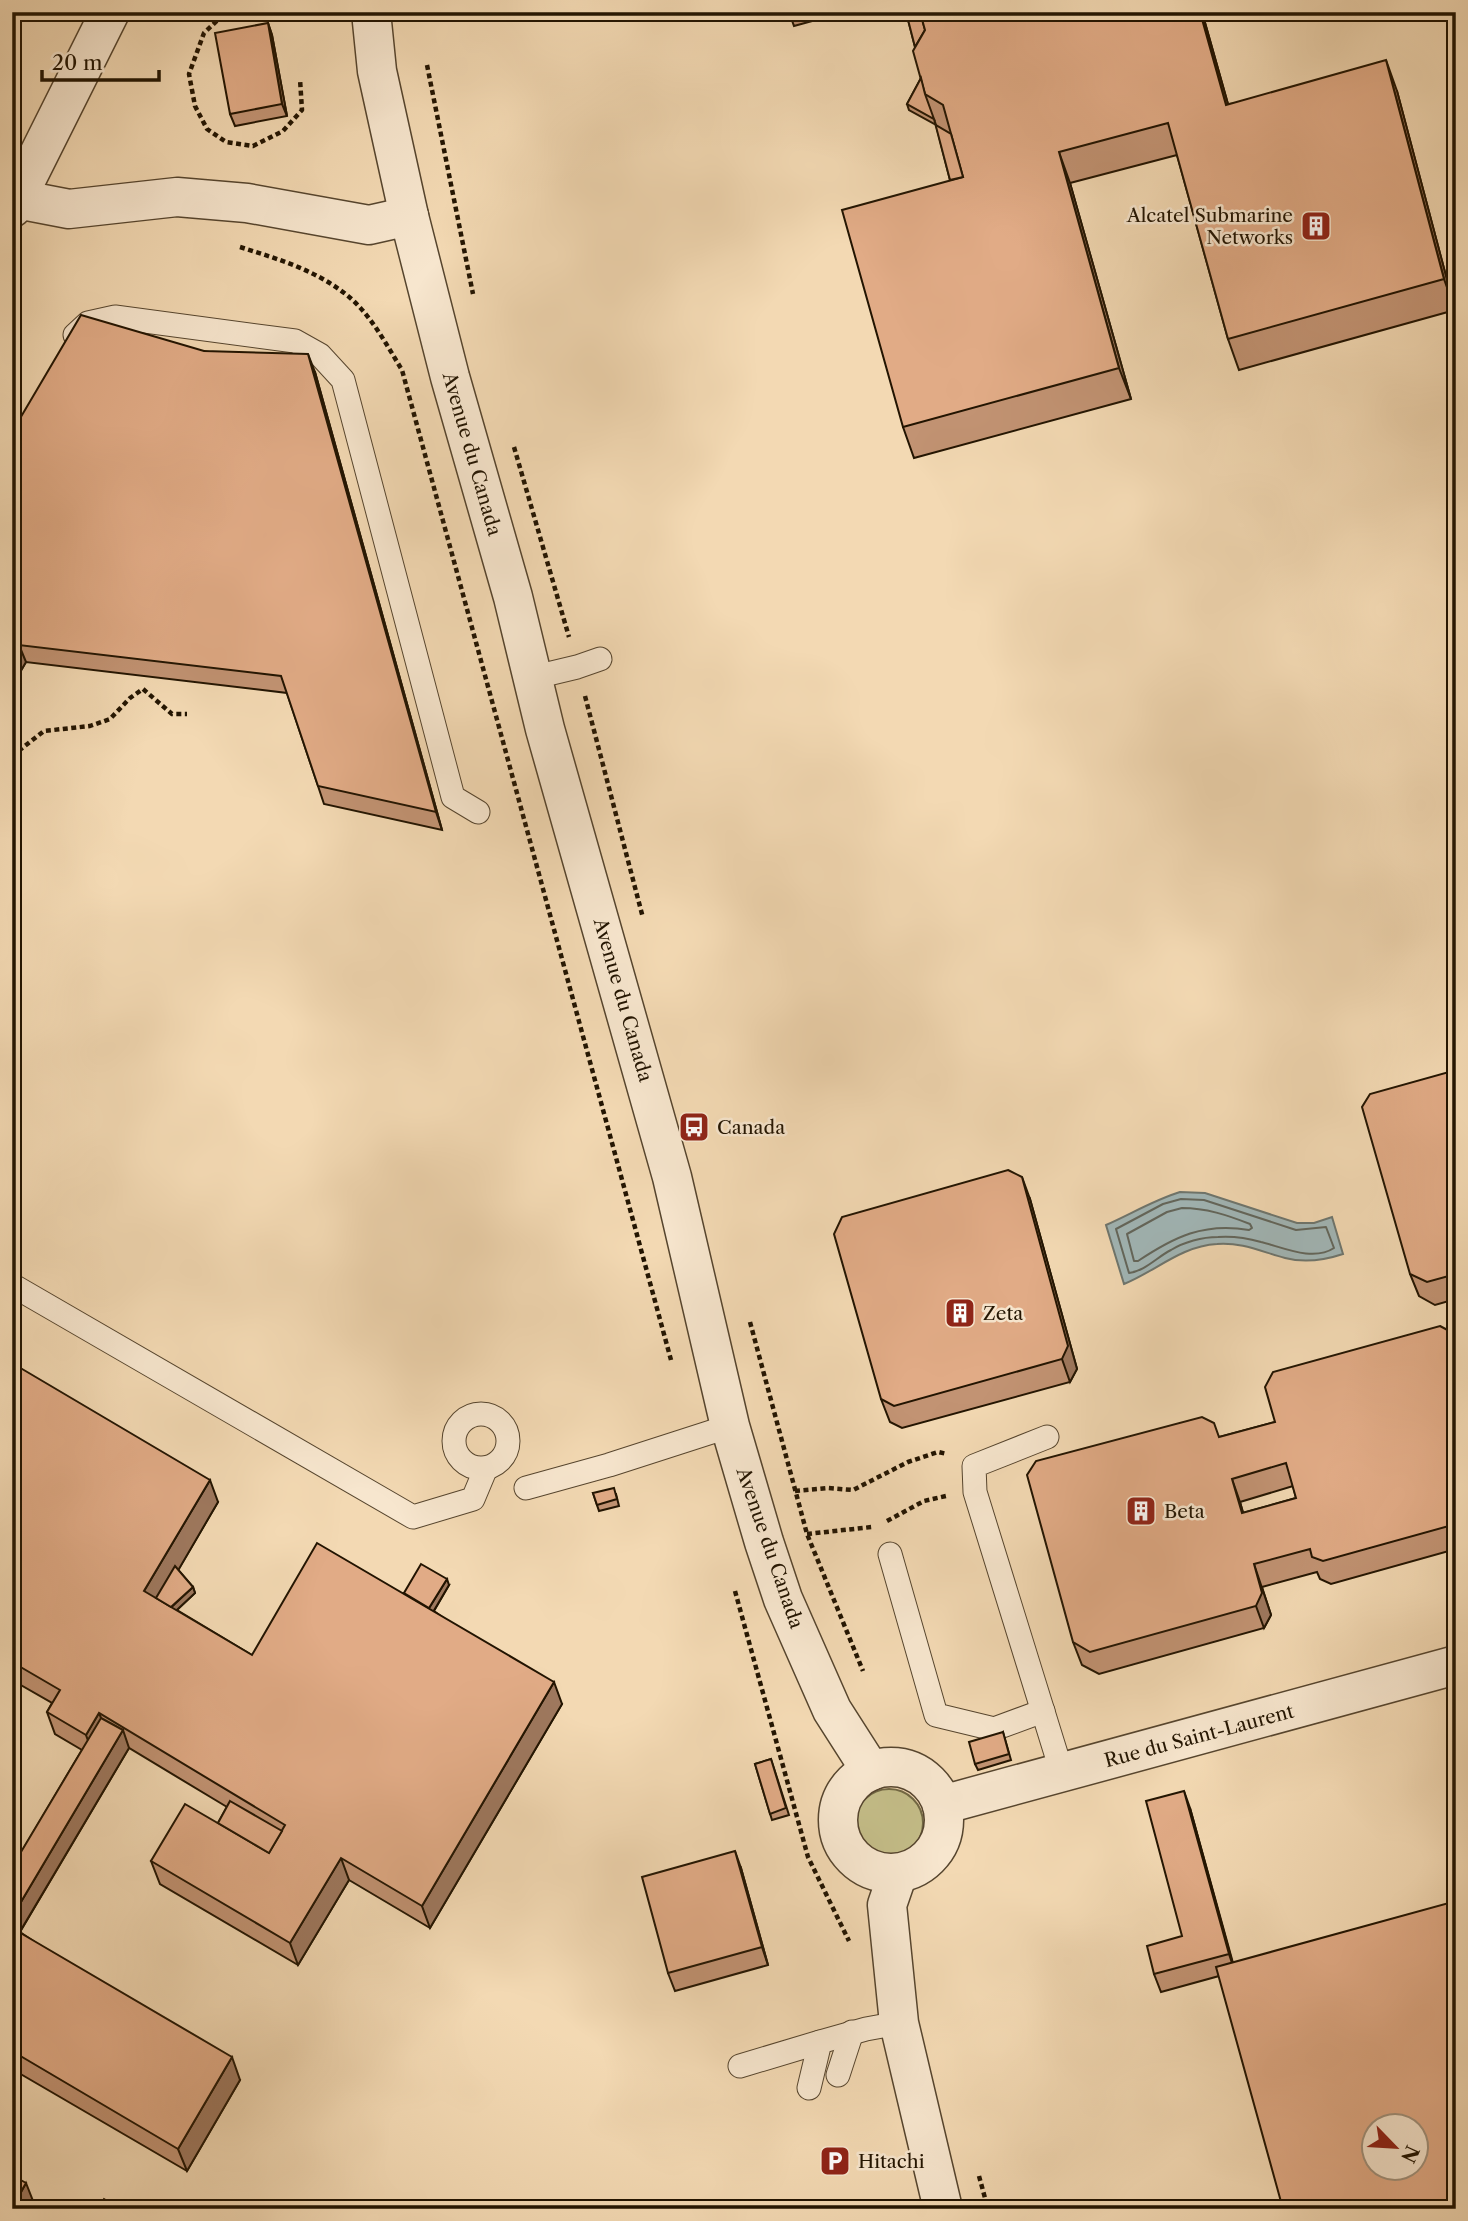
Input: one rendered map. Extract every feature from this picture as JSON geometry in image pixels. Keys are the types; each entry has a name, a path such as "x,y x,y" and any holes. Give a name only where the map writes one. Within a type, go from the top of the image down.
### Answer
{"street":[{"path":"110,12 15,204 69,209 177,197 247,203 369,225 409,216"},
{"name":"Avenue du Canada","path":"371,12 377,71 409,216 450,377 513,597 531,677 662,1140 730,1426 783,1599 832,1710 871,1771"},
{"name":"Rue du Saint-Laurent","path":"942,1805 1456,1665"},
{"path":"888,1767 906,1769 923,1777 935,1790 942,1805 945,1824 940,1841 930,1857 916,1868 898,1873 881,1872 866,1867 852,1856 843,1842 839,1808 856,1780 871,1771 888,1767"},
{"path":"898,1873 887,1905 899,2023 943,2209"}],"lane":[{"path":"62,351 69,339 88,323 115,317 295,341 320,355 344,380 453,797 478,812"},
{"path":"531,677 600,659"},
{"path":"12,1285 413,1517 473,1499 486,1468"},
{"path":"526,1488 609,1465 730,1426"},
{"path":"1047,1437 974,1466 975,1492 1062,1773"},
{"path":"890,1554 936,1715 994,1729 1043,1711"},
{"path":"740,2066 852,2032 899,2023"},
{"path":"838,2075 852,2032"},
{"path":"809,2088 820,2042"}],"path":[{"path":"223,15 204,33 189,74 195,106 207,129 226,142 253,145 283,131 302,110 300,79"},
{"path":"427,65 473,295"},
{"path":"240,247 317,275 349,296 372,323 402,370 674,1373"},
{"path":"510,438 524,478"},
{"path":"12,756 44,731 90,726 110,719 143,689 172,714 187,714"},
{"path":"794,1491 828,1488 853,1490 908,1462 938,1452 974,1466"},
{"path":"807,1534 868,1529 903,1514 924,1501 975,1492"},
{"path":"732,1580 808,1857 852,1947"}],"shaded area":[{"path":"889,1789 902,1792 913,1799 920,1810 923,1823 920,1836 913,1847 902,1854 889,1857 876,1854 865,1847 858,1836 855,1823 858,1810 865,1799 876,1792"}],"water":[{"path":"1180,1192 1205,1193 1297,1223 1314,1223 1332,1217 1343,1254 1307,1261 1285,1258 1235,1244 1217,1244 1180,1254 1124,1284 1106,1225"}],"building":[{"path":"906,12 920,12 925,30 915,47"},
{"name":"Alcatel Submarine Networks","path":"920,12 1200,12 1226,105 1386,60 1444,279 1228,339 1168,123 1059,152 1119,368 903,427 842,210 963,177 943,105 925,94 913,51 925,30"},
{"path":"268,23 282,104 230,114 215,33"},
{"path":"921,78 925,94 934,119 907,104"},
{"path":"934,119 936,125 951,134 963,177 950,180"},
{"path":"81,315 204,351 308,354 436,812 318,786 281,676 19,645 12,657 12,432"},
{"path":"1456,1070 1456,1274 1427,1282 1410,1274 1362,1107 1370,1094"},
{"name":"Zeta","path":"1008,1170 1022,1177 1068,1346 1062,1359 894,1406 881,1399 834,1234 842,1217"},
{"name":"Beta","path":"1440,1326 1455,1334 1456,1524 1323,1561 1312,1557 1310,1549 1254,1564 1262,1593 1256,1606 1090,1652 1073,1642 1027,1475 1036,1461 1202,1417 1214,1423 1219,1437 1275,1422 1265,1387 1273,1372","holes":["1286,1463 1296,1498 1242,1513 1232,1479"]},
{"path":"12,1363 210,1480 144,1591 252,1655 317,1543 554,1682 422,1906 341,1858 290,1943 151,1861 185,1804 269,1853 285,1825 99,1713 86,1735 47,1712 60,1690 12,1662"},
{"path":"614,1488 617,1499 597,1505 593,1493"},
{"path":"421,1564 447,1579 429,1608 404,1593"},
{"path":"175,1566 193,1587 171,1607 156,1598"},
{"path":"101,1718 123,1730 12,1917 12,1867"},
{"path":"1003,1732 1009,1754 975,1764 969,1742"},
{"path":"771,1759 786,1808 770,1814 755,1764"},
{"path":"1184,1791 1229,1954 1154,1974 1147,1946 1182,1936 1146,1801"},
{"path":"230,1801 282,1831 269,1853 218,1823"},
{"path":"735,1851 762,1947 668,1973 642,1877"},
{"path":"1456,1901 1456,2209 1283,2209 1216,1967"},
{"path":"12,1928 232,2057 178,2149 12,2051"},
{"path":"12,2175 26,2183 12,2207"},
{"path":"104,2199 121,2209 98,2209"}],"place":[{"name":"Alcatel Submarine Networks","path":"1316,226"},
{"name":"Canada","path":"694,1127"},
{"name":"Zeta","path":"960,1313"},
{"name":"Beta","path":"1141,1511"},
{"name":"Hitachi","path":"835,2161"}]}
